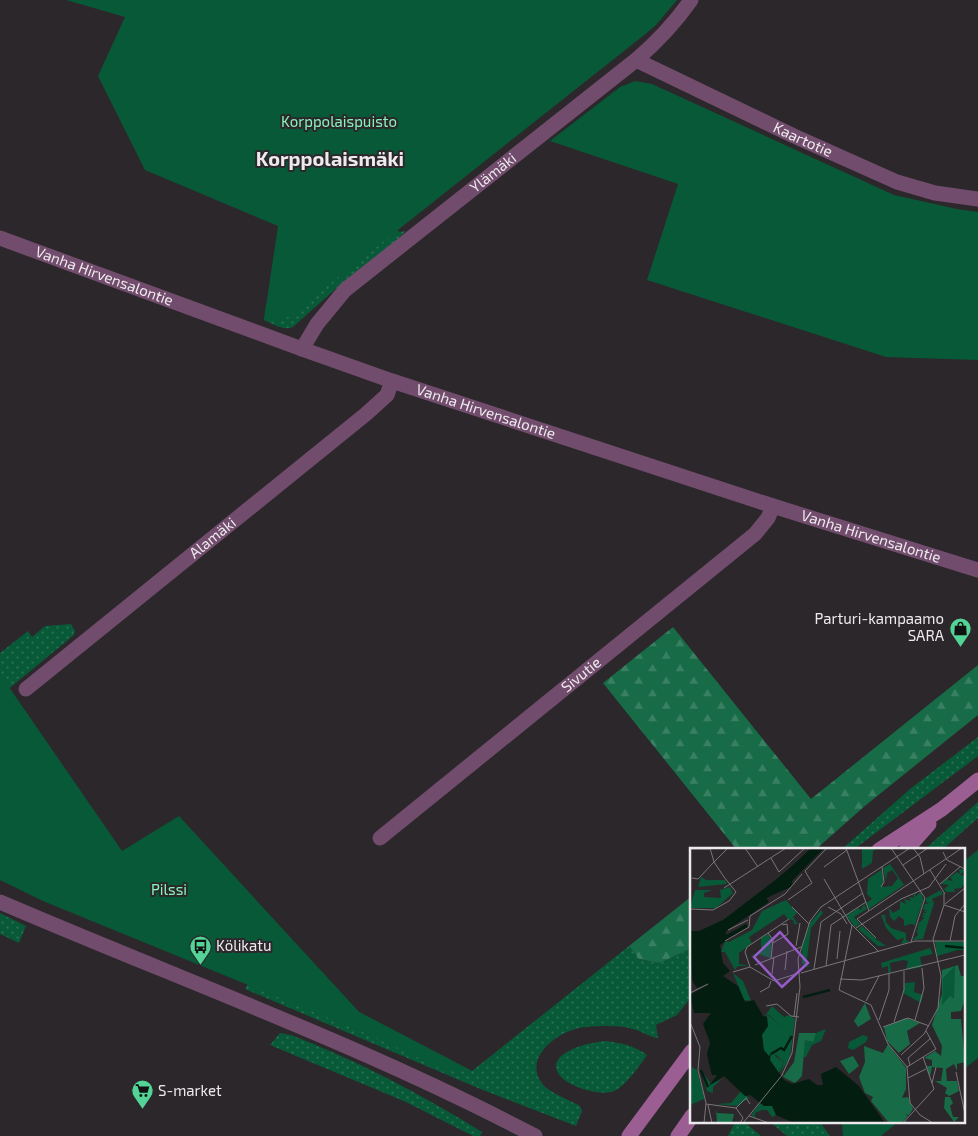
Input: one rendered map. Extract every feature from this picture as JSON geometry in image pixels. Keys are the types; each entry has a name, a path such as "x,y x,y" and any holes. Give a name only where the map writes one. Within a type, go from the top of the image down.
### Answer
{"main road":[{"path":"882,848 942,809 978,780"},
{"path":"908,848 942,809"},
{"path":"629,1136 690,1054"},
{"path":"678,1136 690,1119"}],"street":[{"name":"Ylämäki","path":"302,349 317,324 345,290 636,60 661,38 679,18 691,0"},
{"name":"Kaartotie","path":"636,60 794,136 897,182 935,193 978,199"},
{"name":"Vanha Hirvensalontie","path":"0,238 392,381 773,506 978,570"},
{"name":"Alamäki","path":"26,689 366,414 386,395 392,381"},
{"name":"Sivutie","path":"380,838 755,534 768,518 773,506"},
{"path":"0,902 267,1012 404,1071 478,1106 535,1136"}],"green space":[{"name":"Korppolaispuisto","path":"66,0 677,0 656,25 643,36 288,317 274,322 264,320 278,226 145,170 98,76 125,17"},
{"path":"635,81 652,84 894,195 978,212 978,360 886,357 647,280 678,184 550,141 620,87"},
{"path":"393,218 399,232 406,231 389,247 349,277 293,327 282,328 264,320 266,304"},
{"path":"71,624 75,631 74,635 0,696 0,653 28,631 32,637 45,626"},
{"path":"673,627 811,799 978,665 978,715 866,805 817,848 735,848 603,683"},
{"name":"Pilssi","path":"0,674 122,851 179,816 359,1012 472,1071 445,1071 382,1040 43,901 0,880"},
{"path":"978,737 978,756 856,848 843,848 910,789"},
{"path":"978,802 978,818 944,848 926,848"},
{"path":"978,850 978,1058 966,1067 966,859"},
{"path":"690,898 690,949 660,963 639,959 629,946"},
{"path":"0,913 26,926 19,943 0,934"},
{"path":"281,928 359,1012 472,1071 629,946 639,959 660,963 690,949 690,999 677,1015 656,1025 658,1038 628,1028 592,1027 567,1032 548,1045 541,1053 537,1062 537,1072 544,1086 580,1106 582,1111 576,1126 478,1088 245,989 275,934"},
{"path":"280,1033 291,1035 316,1045 389,1079 436,1104 482,1132 480,1136 473,1136 406,1102 270,1045"},
{"path":"605,1041 627,1045 647,1055 632,1075 619,1088 614,1091 600,1093 583,1089 568,1082 558,1073 556,1065 564,1053 591,1043"},
{"path":"734,1124 747,1124 761,1136 728,1136"},
{"path":"772,1124 821,1124 830,1136 787,1136"},
{"path":"842,1124 896,1124 881,1136 843,1136"}],"place":[{"name":"Parturi-kampaamo SARA","path":"960,647"},
{"name":"Kölikatu","path":"200,965"},
{"name":"S-market","path":"142,1110"}],"district":[{"name":"Korppolaismäki","path":"330,159"}]}
